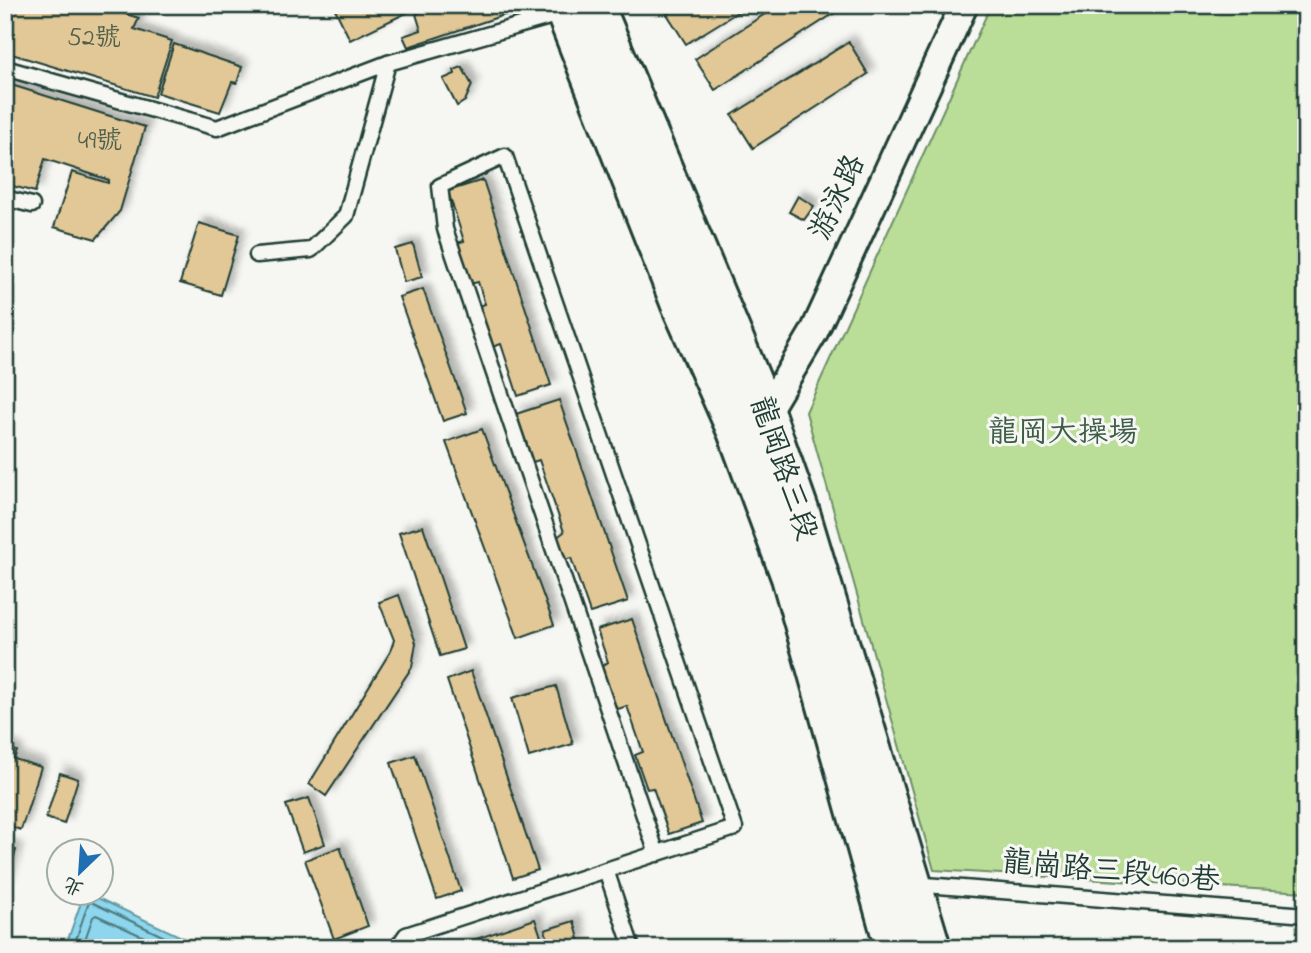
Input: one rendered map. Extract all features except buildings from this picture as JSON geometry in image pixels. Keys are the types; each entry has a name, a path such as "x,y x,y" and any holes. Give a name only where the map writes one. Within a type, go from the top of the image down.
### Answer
{"main road":[{"name":"龍岡路三段","path":"577,7 680,302 751,422 791,578 895,887 931,948"},
{"name":"龍岡路三段","path":"895,887 895,948"}],"street":[{"name":"游泳路","path":"751,422 814,332 964,5"}],"lane":[{"path":"5,68 217,128 388,63 577,7"},
{"path":"257,255 311,250 345,216 388,63"},
{"path":"397,948 406,935 657,854 735,828 505,156 440,186 445,229 657,854"},
{"path":"5,198 32,205"},
{"path":"606,870 632,948"},
{"name":"龍崗路三段460巷","path":"895,887 1306,915"}],"green space":[{"name":"龍岡大操場","path":"991,5 1306,5 1306,892 934,870 806,412"}],"water":[{"path":"116,907 186,939 184,948 65,948 79,908"}]}
